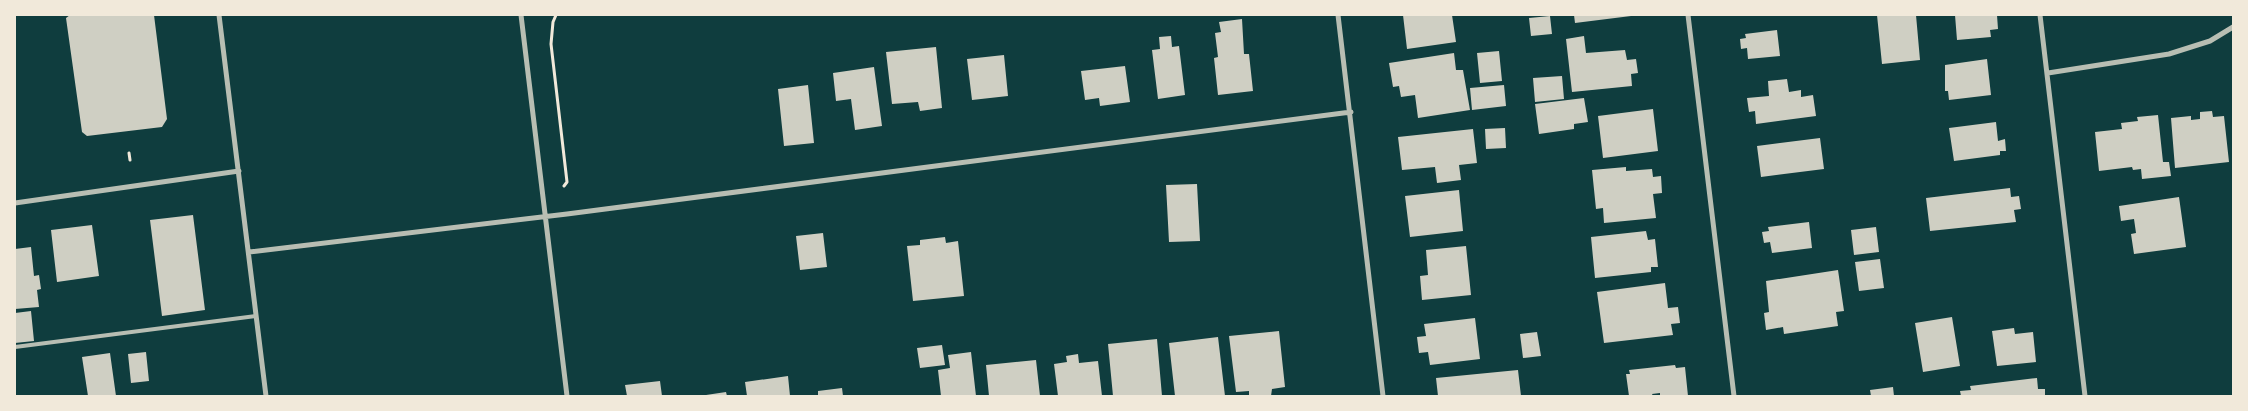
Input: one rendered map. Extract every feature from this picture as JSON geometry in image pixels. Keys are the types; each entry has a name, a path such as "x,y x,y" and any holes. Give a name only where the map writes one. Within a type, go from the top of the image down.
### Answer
{"street":[{"path":"219,15 266,396"},
{"path":"521,15 567,396"},
{"path":"1338,15 1351,112 1383,396"},
{"path":"1688,15 1734,396"},
{"path":"2040,15 2085,396"},
{"path":"2048,73 2170,54 2210,41 2233,27"},
{"path":"249,252 545,216 1351,112"},
{"path":"15,203 239,171"}],"lane":[{"path":"15,348 256,316"}],"path":[{"path":"556,15 553,22 551,44 567,182 564,186"},
{"path":"129,152 130,160"}],"building":[{"path":"70,15 154,15 167,119 162,127 87,136 82,132 66,18"},
{"path":"1403,15 1452,15 1456,42 1407,49"},
{"path":"1574,15 1631,15 1631,16 1575,23"},
{"path":"1877,15 1916,15 1920,60 1882,64"},
{"path":"1955,15 1997,15 1998,29 1990,30 1991,37 1957,40"},
{"path":"1550,16 1552,34 1531,36 1529,18"},
{"path":"1242,19 1244,54 1249,54 1253,91 1218,95 1214,58 1218,57 1215,33 1221,32 1219,22"},
{"path":"1777,30 1780,56 1748,59 1747,48 1741,49 1740,39 1746,38 1745,34"},
{"path":"1171,36 1172,47 1179,46 1185,95 1158,99 1152,50 1160,49 1159,37"},
{"path":"1584,36 1586,53 1625,50 1627,60 1636,59 1638,73 1631,74 1632,86 1572,92 1566,39"},
{"path":"936,47 942,108 920,111 918,102 892,104 886,52"},
{"path":"1499,51 1502,81 1480,83 1477,53"},
{"path":"1454,53 1456,70 1463,70 1470,110 1418,118 1415,95 1401,97 1399,86 1393,87 1389,63"},
{"path":"1004,55 1008,96 972,100 967,59"},
{"path":"1987,59 1991,95 1949,100 1948,91 1945,91 1945,65"},
{"path":"1125,66 1130,102 1100,106 1099,98 1085,100 1081,71"},
{"path":"874,67 882,126 855,130 851,99 836,101 833,73"},
{"path":"1562,76 1564,99 1535,102 1533,78"},
{"path":"1787,79 1789,92 1801,90 1801,97 1813,95 1816,116 1756,124 1755,111 1749,112 1747,98 1769,96 1768,81"},
{"path":"808,85 814,143 784,146 778,89"},
{"path":"1504,85 1506,106 1472,110 1470,88"},
{"path":"1584,98 1588,122 1574,124 1574,129 1539,134 1535,104"},
{"path":"1653,109 1658,151 1603,158 1598,116"},
{"path":"2212,111 2213,117 2224,116 2229,162 2175,168 2171,118 2191,116 2191,120 2200,119 2200,112"},
{"path":"2158,115 2163,162 2169,162 2171,176 2142,179 2141,169 2133,170 2132,167 2099,171 2095,132 2122,129 2121,123 2138,121 2137,117"},
{"path":"1996,122 1998,141 2005,139 2006,151 2000,151 2000,155 1954,161 1949,128"},
{"path":"1505,128 1506,148 1486,149 1485,129"},
{"path":"1473,129 1477,163 1459,165 1461,180 1437,183 1435,167 1402,170 1398,137"},
{"path":"1820,138 1824,169 1761,177 1757,146"},
{"path":"1626,167 1626,171 1652,169 1653,177 1661,176 1662,193 1653,194 1656,218 1604,223 1603,208 1596,209 1592,170"},
{"path":"1197,184 1200,241 1169,242 1166,185"},
{"path":"2010,188 2011,197 2019,196 2021,209 2014,210 2016,222 1930,231 1926,198"},
{"path":"1459,190 1463,231 1410,237 1405,196"},
{"path":"2179,197 2186,247 2134,254 2131,234 2136,233 2134,219 2121,221 2119,206"},
{"path":"193,215 205,310 162,316 150,220"},
{"path":"1809,222 1812,248 1772,253 1770,242 1764,243 1762,232 1769,231 1768,227"},
{"path":"92,225 99,276 57,282 51,230"},
{"path":"1876,227 1879,252 1854,255 1851,230"},
{"path":"1646,231 1648,240 1655,239 1658,267 1651,267 1651,272 1595,278 1591,237"},
{"path":"823,233 827,267 800,270 796,236"},
{"path":"945,237 946,243 958,241 964,296 913,301 907,246 920,245 920,240"},
{"path":"1466,246 1471,295 1422,300 1420,276 1428,275 1426,250"},
{"path":"31,247 34,276 39,275 41,289 37,290 39,307 15,309 15,249"},
{"path":"1880,259 1884,288 1859,291 1855,262"},
{"path":"1838,270 1844,311 1836,312 1838,326 1784,334 1783,327 1766,330 1764,313 1769,312 1766,281"},
{"path":"1665,283 1668,308 1678,307 1680,323 1671,324 1673,335 1604,343 1597,292"},
{"path":"31,311 34,341 15,343 15,313"},
{"path":"1952,317 1960,366 1923,372 1915,323"},
{"path":"1475,318 1480,359 1430,365 1428,352 1419,353 1417,337 1426,336 1424,324"},
{"path":"2014,328 2015,334 2033,332 2036,362 1997,366 1992,331"},
{"path":"1279,331 1285,387 1272,389 1271,396 1249,396 1249,391 1236,392 1229,336"},
{"path":"1537,332 1541,356 1523,358 1520,334"},
{"path":"1218,337 1225,396 1175,396 1169,343"},
{"path":"1157,339 1162,396 1113,396 1108,344"},
{"path":"942,345 945,365 920,368 917,348"},
{"path":"146,352 149,381 131,383 128,354"},
{"path":"971,352 976,396 941,396 938,370 950,368 948,355"},
{"path":"110,353 116,396 88,396 82,357"},
{"path":"1078,354 1079,363 1098,361 1102,396 1058,396 1054,364 1067,362 1066,356"},
{"path":"1036,360 1040,396 989,396 986,365"},
{"path":"1675,365 1676,368 1685,367 1688,396 1660,396 1660,393 1652,394 1653,396 1629,396 1626,374 1630,374 1629,370"},
{"path":"1518,370 1521,396 1438,396 1436,378"},
{"path":"788,376 790,396 747,396 745,382"},
{"path":"2037,378 2038,389 2045,389 2045,396 1961,396 1960,391 1971,390 1970,386"},
{"path":"660,381 662,396 627,396 625,385"},
{"path":"1893,387 1894,396 1871,396 1870,390"},
{"path":"842,388 843,396 818,396 818,391"},
{"path":"726,392 727,396 706,395"}]}
